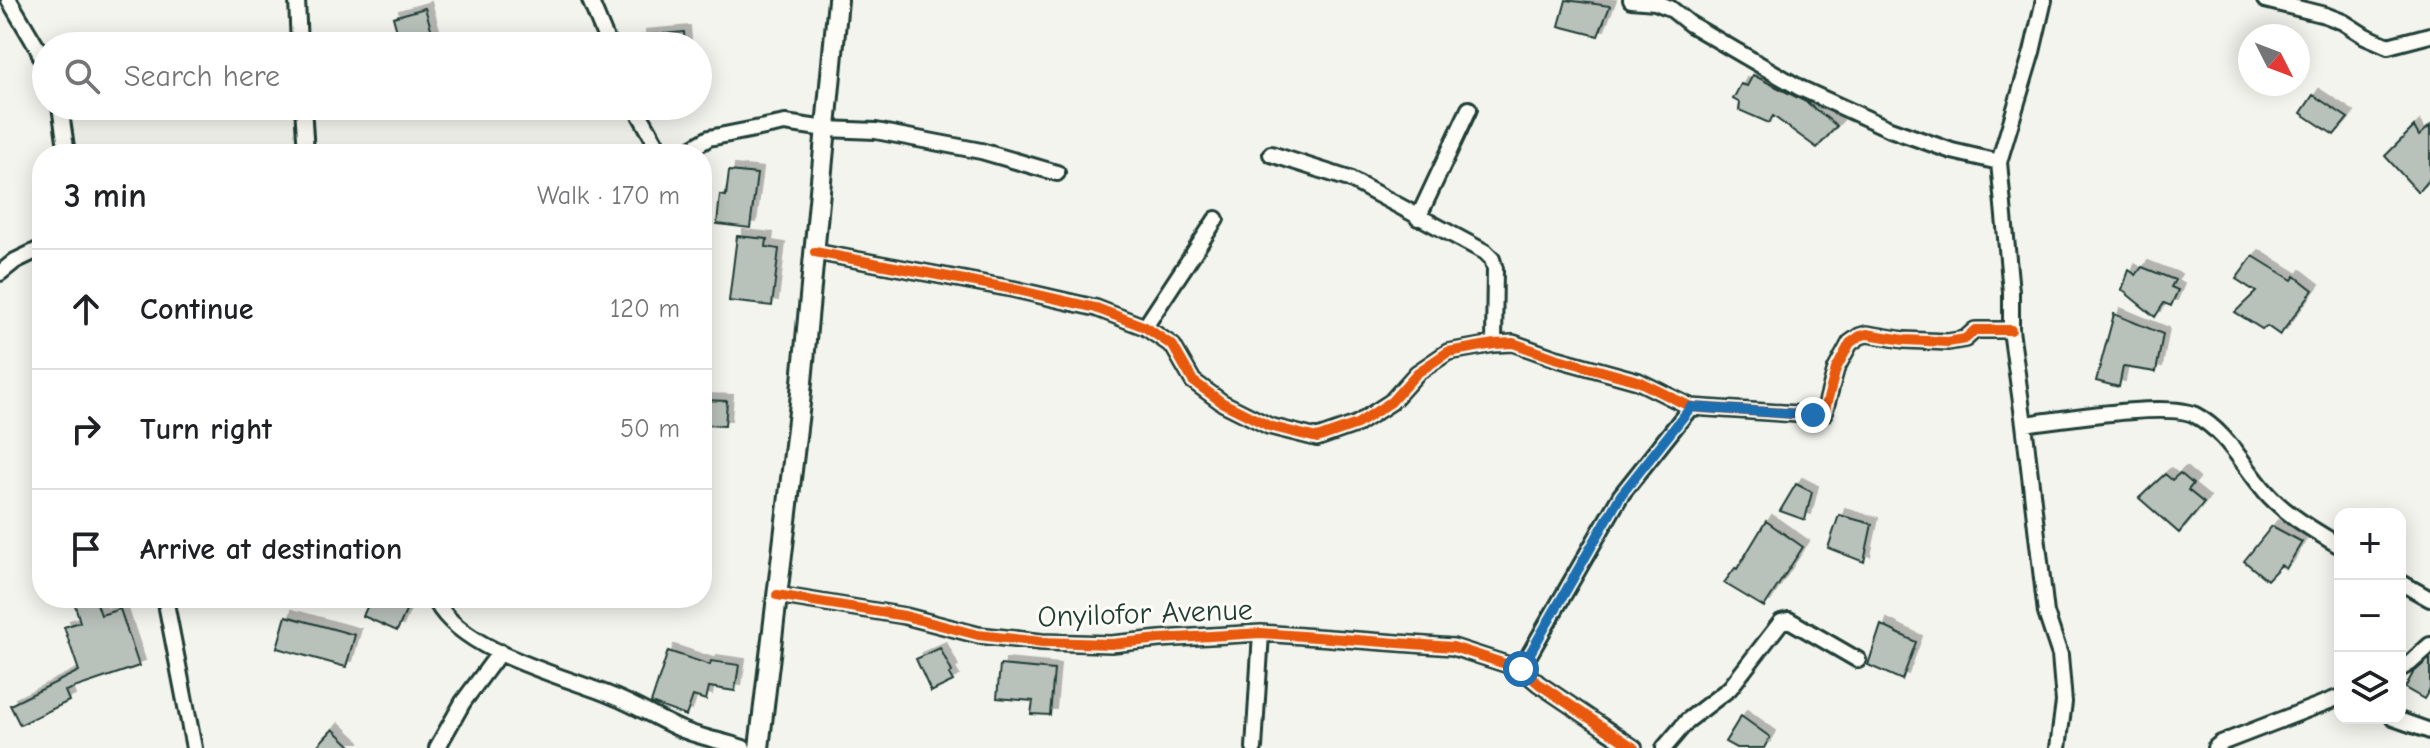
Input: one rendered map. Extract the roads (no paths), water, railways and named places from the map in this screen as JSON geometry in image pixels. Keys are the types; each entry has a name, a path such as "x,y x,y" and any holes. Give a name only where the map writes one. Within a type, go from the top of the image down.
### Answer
{"main road":[{"path":"759,748 800,403 838,0"}],"street":[{"path":"9,0 32,39"},
{"path":"297,0 298,32"},
{"path":"590,0 603,32"},
{"path":"1631,0 1655,2 1670,8 1690,24 1800,88 1890,129 1952,151 1999,162"},
{"path":"2044,0 1999,162 2011,292 2011,330 2046,613 2060,655 2064,702 2058,748"},
{"path":"2265,0 2325,15 2388,46 2430,35"},
{"path":"1418,218 1469,109"},
{"path":"62,120 66,144"},
{"path":"304,120 305,144"},
{"path":"643,120 656,144"},
{"path":"699,144 709,138 785,123 876,131 966,148 1057,173"},
{"path":"1271,154 1349,179 1485,252 1492,259 1495,269 1494,344"},
{"path":"1145,327 1216,219"},
{"path":"815,252 1013,289 1096,308 1145,327 1173,346 1193,381 1223,403 1269,426 1317,438 1357,424 1391,402 1417,373 1448,352 1494,344 1513,343 1638,381 1691,407 1813,415 1824,413 1836,369 1850,343 1860,336 1867,334 1948,342 1965,339 1975,330 2011,330"},
{"path":"0,273 32,253"},
{"path":"1521,669 1621,495 1691,407"},
{"path":"2024,424 2116,412 2193,414 2222,436 2267,494 2334,543"},
{"path":"2406,585 2430,599"},
{"name":"Onyilofor Avenue","path":"777,595 905,616 978,635 1042,642 1111,644 1261,633 1453,647 1521,669 1634,748"},
{"path":"167,608 194,748"},
{"path":"440,608 457,629 521,662 637,706 680,729 743,748"},
{"path":"1664,748 1687,721 1730,688 1781,622 1789,620 1858,660"},
{"path":"1254,748 1261,633"},
{"path":"2406,665 2430,645"},
{"path":"437,748 463,702 500,652"},
{"path":"2215,748 2334,699"},
{"path":"2406,723 2430,731"}]}
